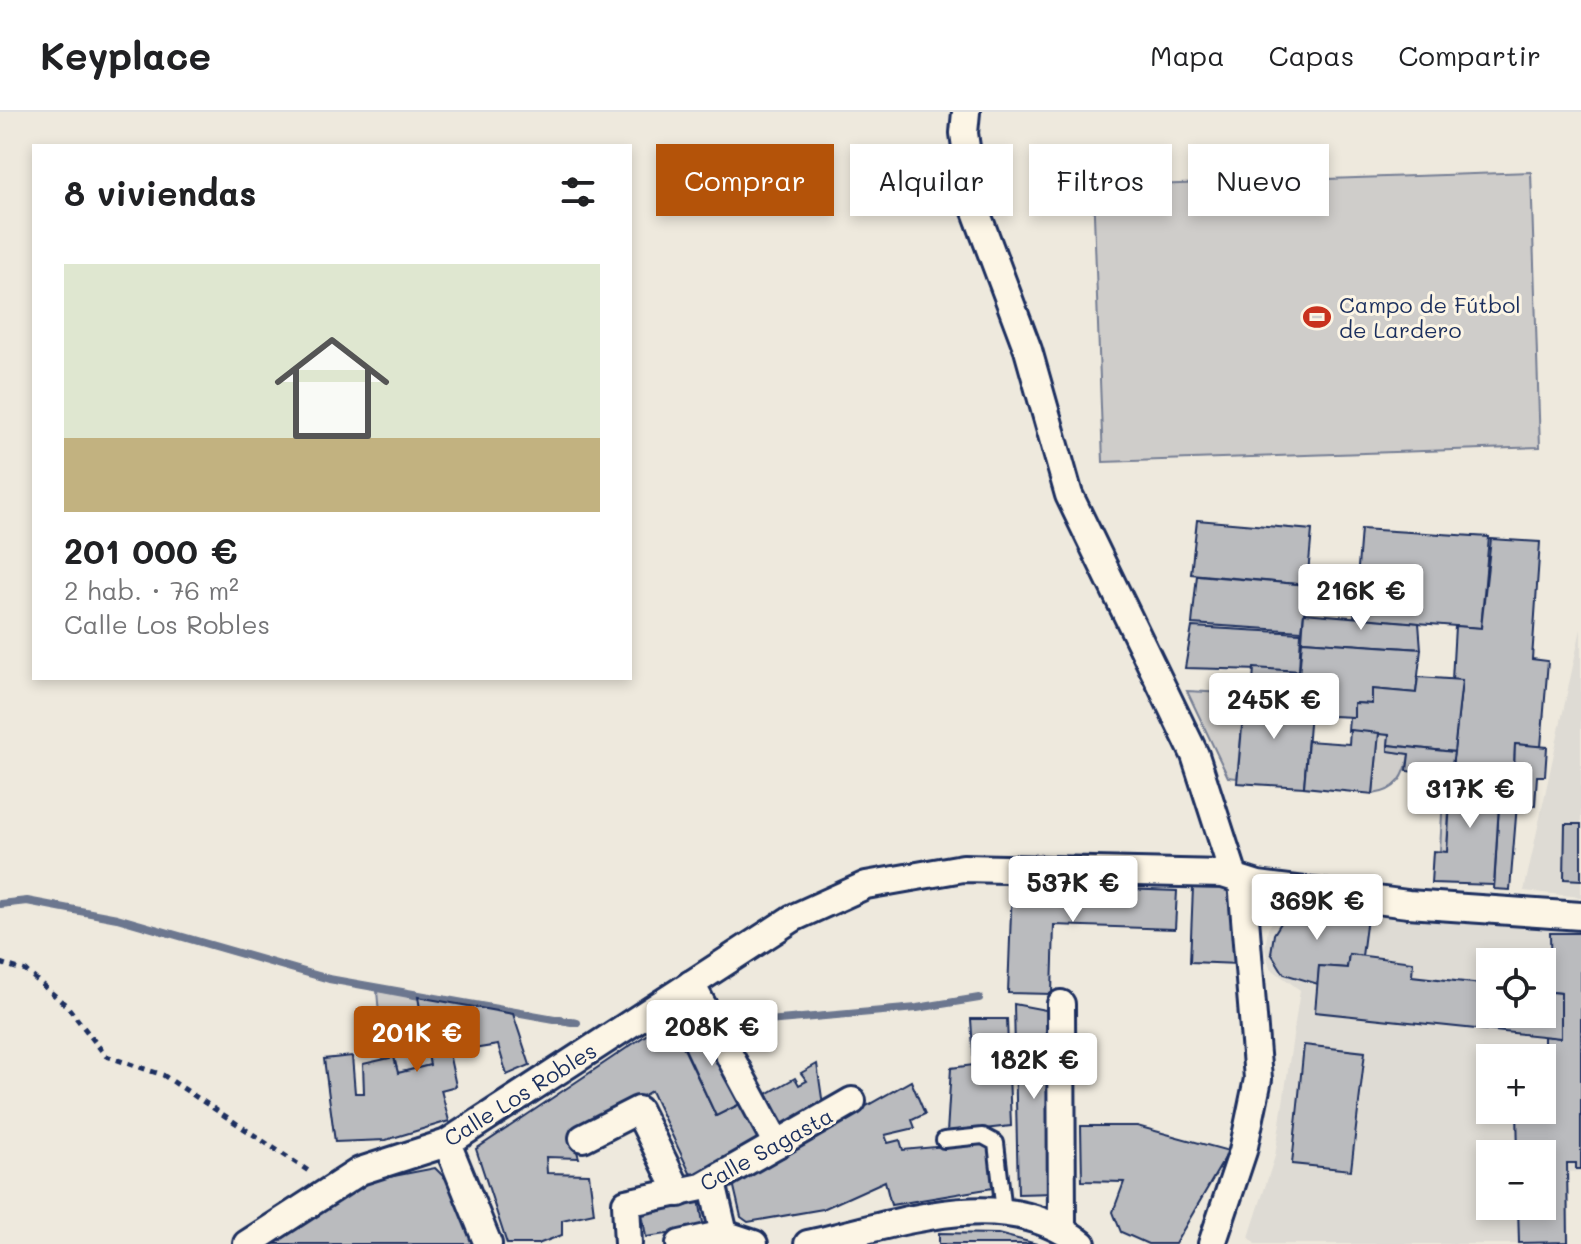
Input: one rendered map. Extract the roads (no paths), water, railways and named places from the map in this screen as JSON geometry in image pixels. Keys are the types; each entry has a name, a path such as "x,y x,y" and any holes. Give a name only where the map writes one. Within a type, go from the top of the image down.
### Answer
{"street":[{"path":"966,112 968,172 984,240 1021,329 1069,495 1182,726 1238,878 1258,1079 1243,1151 1212,1244"},
{"name":"Calle Los Robles","path":"247,1244 371,1167 447,1143 793,918 829,899 902,876 963,868 1238,878 1408,904 1581,916"},
{"path":"691,984 777,1144"},
{"path":"1061,1004 1072,1237"},
{"name":"Calle Sagasta","path":"628,1244 626,1203 679,1193 712,1182 852,1101"},
{"name":"Calle Sagasta","path":"583,1138 638,1110 679,1193"},
{"path":"447,1143 488,1244"},
{"path":"712,1182 724,1234"},
{"path":"808,1244 857,1239 938,1215 1004,1212 1039,1219 1072,1237"},
{"path":"680,1244 724,1234 754,1244"}],"lane":[{"path":"944,1140 983,1136 996,1143 1004,1212"}],"waterway":[{"path":"0,904 27,901 117,918 329,979 577,1023"},
{"path":"732,1024 917,1008 979,998"},
{"path":"672,1014 701,1021"}],"place":[{"name":"Campo de Fútbol de Lardero","path":"1317,317"}]}
